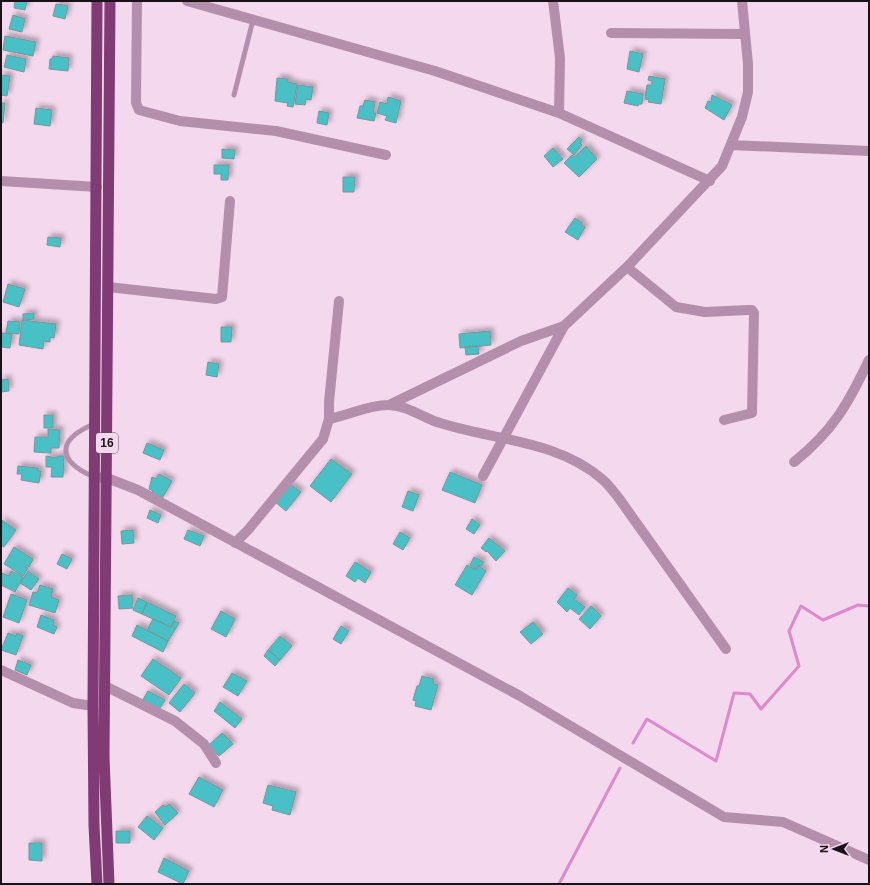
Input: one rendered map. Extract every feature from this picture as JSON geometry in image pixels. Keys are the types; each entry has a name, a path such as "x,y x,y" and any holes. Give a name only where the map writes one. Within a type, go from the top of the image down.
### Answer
{"highway":[{"name":"16","path":"97,1 93,706 94,825 97,884"},
{"name":"16","path":"109,884 104,757 110,1"}],"street":[{"path":"137,1 136,102 139,110 180,121 276,131 386,155"},
{"path":"187,1 435,71 559,113 710,181"},
{"path":"553,1 560,58 559,113"},
{"path":"482,476 564,326 627,267 710,181 722,166 742,117 748,92 742,1"},
{"path":"611,33 745,34"},
{"path":"731,145 869,151"},
{"path":"1,182 96,187"},
{"path":"108,287 216,299 222,297 230,201"},
{"path":"627,267 676,307 705,312 752,310 754,313 752,413 724,420"},
{"path":"235,543 248,530 323,439 330,419 329,402 339,301"},
{"path":"330,419 370,408 389,405 521,341 564,326"},
{"path":"794,462 814,446 837,420 869,360"},
{"path":"389,405 408,409 434,421 550,451 582,464 603,479 618,497 726,649"},
{"path":"94,477 107,478 138,490 520,696 724,817 784,822 869,860"},
{"path":"1,670 73,703 93,706"},
{"path":"105,686 175,720 204,744 216,763"}],"lane":[{"path":"234,95 253,20"},
{"path":"94,477 77,468 67,458 66,447 71,437 80,430 95,424"}],"building":[{"path":"15,1 27,1 25,10 14,8"},
{"path":"56,4 68,6 65,19 53,16"},
{"path":"13,15 25,19 22,32 9,29"},
{"path":"5,36 36,42 33,56 3,50"},
{"path":"630,51 643,54 639,72 627,69"},
{"path":"7,55 26,59 24,72 4,67"},
{"path":"53,56 69,58 68,71 49,69 50,59 52,59"},
{"path":"1,75 10,76 7,96 1,95"},
{"path":"649,76 665,79 661,104 648,102 649,100 645,99 647,85 652,85 652,81 648,80"},
{"path":"277,78 288,79 288,82 297,84 293,107 287,106 288,103 275,101"},
{"path":"298,85 313,87 311,100 306,99 305,105 295,104"},
{"path":"627,91 643,94 642,104 639,104 638,106 624,103"},
{"path":"712,95 732,105 724,120 705,108 708,101 711,102"},
{"path":"388,97 401,101 396,123 385,120 387,116 377,113 380,102 387,104"},
{"path":"365,100 375,102 373,113 376,113 374,121 357,118 360,106 363,106"},
{"path":"1,103 5,103 3,123 1,123"},
{"path":"36,108 52,110 50,126 34,124"},
{"path":"319,111 329,113 327,125 317,123"},
{"path":"579,137 582,140 580,143 582,145 574,155 567,149"},
{"path":"586,146 597,159 579,177 564,163 572,155 575,157"},
{"path":"553,148 563,159 553,167 544,156"},
{"path":"222,149 235,150 234,159 222,158"},
{"path":"214,165 229,165 228,180 221,180 221,174 214,174"},
{"path":"343,177 355,177 354,192 343,192"},
{"path":"575,218 585,227 578,240 565,232"},
{"path":"48,237 61,238 60,247 47,245"},
{"path":"8,284 25,289 19,307 3,302"},
{"path":"34,313 34,319 23,320 23,314"},
{"path":"22,320 56,324 54,338 50,337 50,342 44,341 43,349 19,345"},
{"path":"8,321 20,322 19,334 6,333"},
{"path":"221,327 232,327 231,342 221,342"},
{"path":"490,331 491,345 460,348 459,334"},
{"path":"1,333 12,334 10,348 1,347"},
{"path":"478,346 479,354 466,355 465,347"},
{"path":"208,362 219,364 217,377 206,375"},
{"path":"8,379 9,391 1,392 1,380"},
{"path":"44,415 53,415 53,428 44,428"},
{"path":"48,429 60,430 59,448 51,448 51,453 34,452 35,437 48,437"},
{"path":"147,443 164,450 160,460 143,453"},
{"path":"46,456 57,458 57,456 64,456 63,477 51,477 52,467 46,467"},
{"path":"331,459 352,474 331,502 310,486"},
{"path":"18,466 38,468 38,471 41,471 39,483 21,480 22,474 17,474"},
{"path":"450,472 482,485 475,503 442,490"},
{"path":"159,474 172,481 162,499 151,493 153,491 149,489 152,477 156,479"},
{"path":"290,484 301,492 286,511 275,502"},
{"path":"408,491 419,495 413,511 402,507"},
{"path":"150,510 161,515 158,523 147,518"},
{"path":"472,519 480,525 474,534 466,529"},
{"path":"2,520 16,530 4,547 1,545"},
{"path":"133,530 134,543 122,544 121,531"},
{"path":"188,530 204,536 200,546 184,539"},
{"path":"400,532 410,538 403,550 393,544"},
{"path":"489,538 505,551 496,561 487,551 486,552 481,548"},
{"path":"14,547 33,559 29,567 26,565 25,567 28,568 23,576 4,564"},
{"path":"62,554 72,559 67,569 57,564"},
{"path":"474,557 484,562 481,566 478,565 476,569 470,565"},
{"path":"355,562 371,572 365,583 358,578 355,582 346,576"},
{"path":"467,565 476,570 479,566 486,571 472,595 455,585"},
{"path":"11,571 23,577 15,592 1,585 2,573 9,576"},
{"path":"28,571 39,579 31,590 20,583"},
{"path":"40,585 53,589 51,597 59,600 55,613 29,605 33,592 37,593"},
{"path":"568,588 577,595 574,599 585,607 579,615 570,608 567,612 557,602"},
{"path":"11,594 27,600 19,623 3,617"},
{"path":"132,595 133,608 119,609 118,596"},
{"path":"138,598 147,602 142,614 133,610"},
{"path":"147,602 176,616 171,627 142,614"},
{"path":"591,606 601,616 590,629 579,619"},
{"path":"221,611 235,619 226,637 211,629"},
{"path":"41,615 54,620 53,625 57,627 54,634 37,627"},
{"path":"153,619 171,627 174,621 179,623 168,641 147,630"},
{"path":"533,622 543,634 531,644 520,632"},
{"path":"137,625 168,641 163,652 132,636"},
{"path":"341,626 349,631 341,644 333,639"},
{"path":"8,633 16,636 17,633 23,636 16,655 1,650"},
{"path":"280,636 292,646 280,660 268,650"},
{"path":"268,650 280,660 275,666 264,656"},
{"path":"153,659 181,678 169,695 141,676"},
{"path":"18,660 31,665 27,675 15,670"},
{"path":"232,673 247,681 238,696 223,687"},
{"path":"422,676 434,679 433,684 438,685 431,710 415,706 416,701 413,700"},
{"path":"184,684 195,693 180,712 169,703"},
{"path":"148,691 165,700 159,710 142,701"},
{"path":"220,702 242,719 235,728 214,711"},
{"path":"222,733 233,744 219,756 209,745"},
{"path":"199,777 223,790 214,807 189,794"},
{"path":"268,785 296,792 290,815 272,810 273,806 263,803"},
{"path":"169,804 178,813 165,825 155,812 163,805 165,807"},
{"path":"147,816 163,828 154,840 138,827"},
{"path":"116,831 130,831 130,843 116,843"},
{"path":"29,843 42,843 42,861 29,860"},
{"path":"164,858 189,871 183,884 158,872"}],"waterway":[{"path":"633,743 647,719 716,761 734,693 750,694 761,709 799,666 789,631 801,606 823,620 858,605 869,606"},
{"path":"559,884 620,768"}]}
